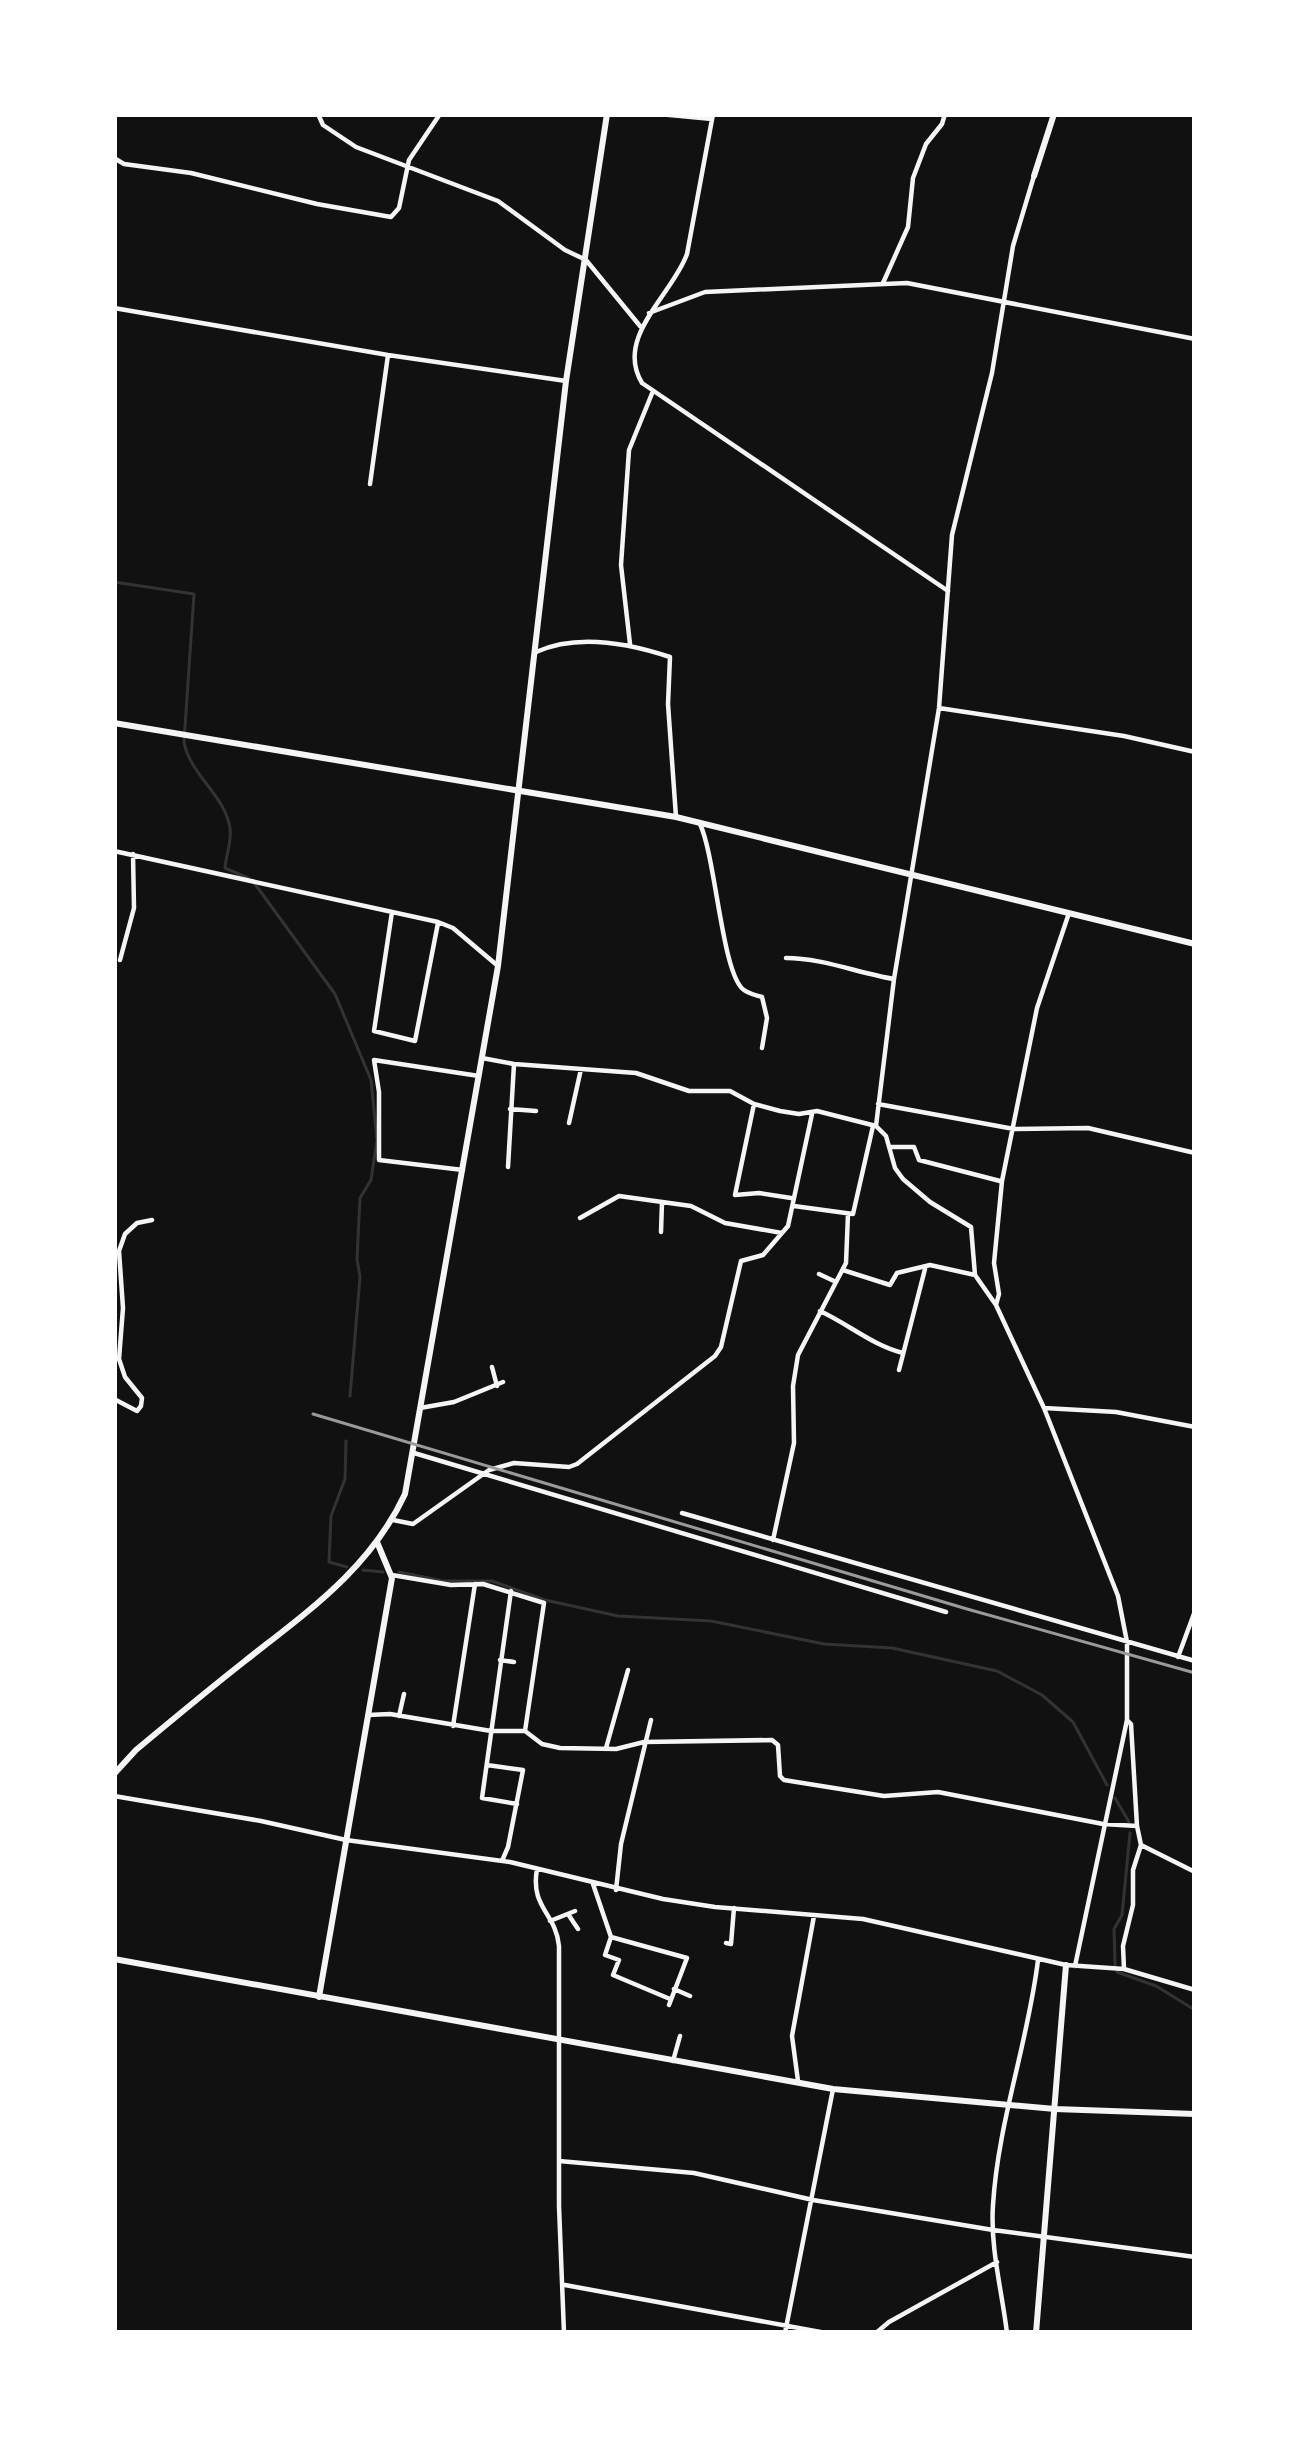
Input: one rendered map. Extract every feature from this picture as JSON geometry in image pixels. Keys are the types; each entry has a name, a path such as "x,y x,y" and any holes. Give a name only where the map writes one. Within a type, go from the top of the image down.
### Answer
{"street":[{"path":"318,114 323,125 356,148 498,201 586,260 640,326"},
{"path":"114,158 124,164 191,173 391,217 399,208 406,166 440,114"},
{"path":"114,1774 189,1706 320,1604 377,1542 404,1494 498,966 566,381 607,114"},
{"path":"659,114 713,116 687,254 680,272 640,326 635,366 642,383 948,591"},
{"path":"883,283 908,227 913,178 945,114"},
{"path":"754,1104 735,1195 759,1193 853,1214 878,1104 939,708 952,535 992,374 1013,246 1052,117"},
{"path":"649,313 705,292 907,283 1195,339"},
{"path":"114,308 566,381"},
{"path":"370,484 388,355"},
{"path":"630,644 622,566 629,450 654,390"},
{"path":"536,652 556,643 630,644 670,657 668,704 676,818"},
{"path":"939,708 1124,736 1195,752"},
{"path":"114,723 676,818 1195,944"},
{"path":"700,824 714,871 731,970 742,990 762,997 767,1018 762,1048"},
{"path":"114,851 438,922 453,928 498,966"},
{"path":"120,960 134,908 133,854"},
{"path":"392,912 374,1031 404,1039 415,1041 438,922"},
{"path":"996,1305 994,1263 1002,1181 1036,1008 1070,912"},
{"path":"786,958 806,958 894,979"},
{"path":"482,1058 636,1073 688,1091 730,1091 754,1104 874,1126 890,1147 903,1179 971,1227 975,1275 996,1305 1044,1408 1118,1596 1127,1642 1127,1720 1071,1966 1036,2333"},
{"path":"463,1170 379,1160 374,1060 479,1076"},
{"path":"508,1167 514,1064"},
{"path":"569,1123 581,1069"},
{"path":"878,1104 1015,1129 1088,1128 1195,1153"},
{"path":"510,1109 536,1111"},
{"path":"393,1520 413,1524 484,1472 514,1463 569,1467 722,1348 741,1261 763,1255 788,1226 812,1112"},
{"path":"890,1147 914,1148 919,1160 1002,1181"},
{"path":"580,1218 619,1196 691,1206 725,1223 782,1233"},
{"path":"662,1202 662,1232"},
{"path":"773,1540 794,1443 798,1355 843,1270 848,1214"},
{"path":"114,1399 136,1411 141,1406 142,1398 125,1377 119,1360 123,1308 119,1251 125,1234 136,1223 152,1220"},
{"path":"843,1270 890,1285 897,1273 930,1265 975,1275"},
{"path":"899,1370 925,1269"},
{"path":"819,1274 836,1282"},
{"path":"820,1311 854,1326 877,1346 903,1353"},
{"path":"420,1408 454,1402 500,1384 492,1367"},
{"path":"1044,1408 1116,1412 1195,1427"},
{"path":"414,1453 946,1612"},
{"path":"682,1513 1195,1660"},
{"path":"319,1996 392,1575 377,1542"},
{"path":"392,1575 475,1584 544,1603 525,1731"},
{"path":"454,1726 475,1584"},
{"path":"511,1591 482,1798 517,1804"},
{"path":"1178,1657 1195,1611"},
{"path":"500,1660 514,1662"},
{"path":"606,1748 628,1670"},
{"path":"399,1716 404,1694"},
{"path":"368,1715 525,1731 542,1744 560,1748 772,1740 778,1745 784,1780 884,1796 938,1792 1103,1824 1136,1826"},
{"path":"616,1890 621,1844 651,1720"},
{"path":"1124,1969 1133,1870 1141,1845 1127,1720"},
{"path":"488,1765 523,1770 502,1861"},
{"path":"114,1796 346,1840 502,1861 616,1890 734,1908 863,1918 1071,1966 1124,1969 1195,1990"},
{"path":"1141,1845 1195,1872"},
{"path":"537,1869 535,1896 558,1933 559,1946 564,2333"},
{"path":"593,1884 611,1937 605,1955 619,1960 613,1975 669,2002 688,1958 611,1937"},
{"path":"726,1943 731,1944 734,1908"},
{"path":"550,1921 572,1913 578,1929"},
{"path":"798,2084 792,2036 814,1916"},
{"path":"114,1959 833,2090 1008,2106 1195,2114"},
{"path":"1007,2333 993,2204 1008,2106 1033,2009 1038,1959"},
{"path":"674,1989 690,1996"},
{"path":"673,2061 680,2036"},
{"path":"785,2330 833,2090"},
{"path":"559,2162 694,2173 813,2200 1195,2258"},
{"path":"876,2333 997,2262"},
{"path":"565,2285 785,2330 826,2333"}],"waterway":[{"path":"114,582 194,594 184,742 193,765 227,816 230,833 225,868 248,878"},
{"path":"255,884 335,994 371,1080 377,1140 371,1180 360,1198 360,1277 350,1396"},
{"path":"346,1441 345,1479 331,1516 329,1562 347,1567"},
{"path":"363,1570 383,1572"},
{"path":"399,1572 443,1581 492,1581 545,1600 618,1616 711,1621 824,1644 892,1648 997,1671 1042,1695 1073,1722 1107,1785"},
{"path":"1115,1798 1129,1822"},
{"path":"1115,1965 1114,1929 1122,1915 1130,1833"},
{"path":"1117,1972 1156,1986 1195,2010"}],"railway":[{"path":"313,1414 1195,1673"}]}
